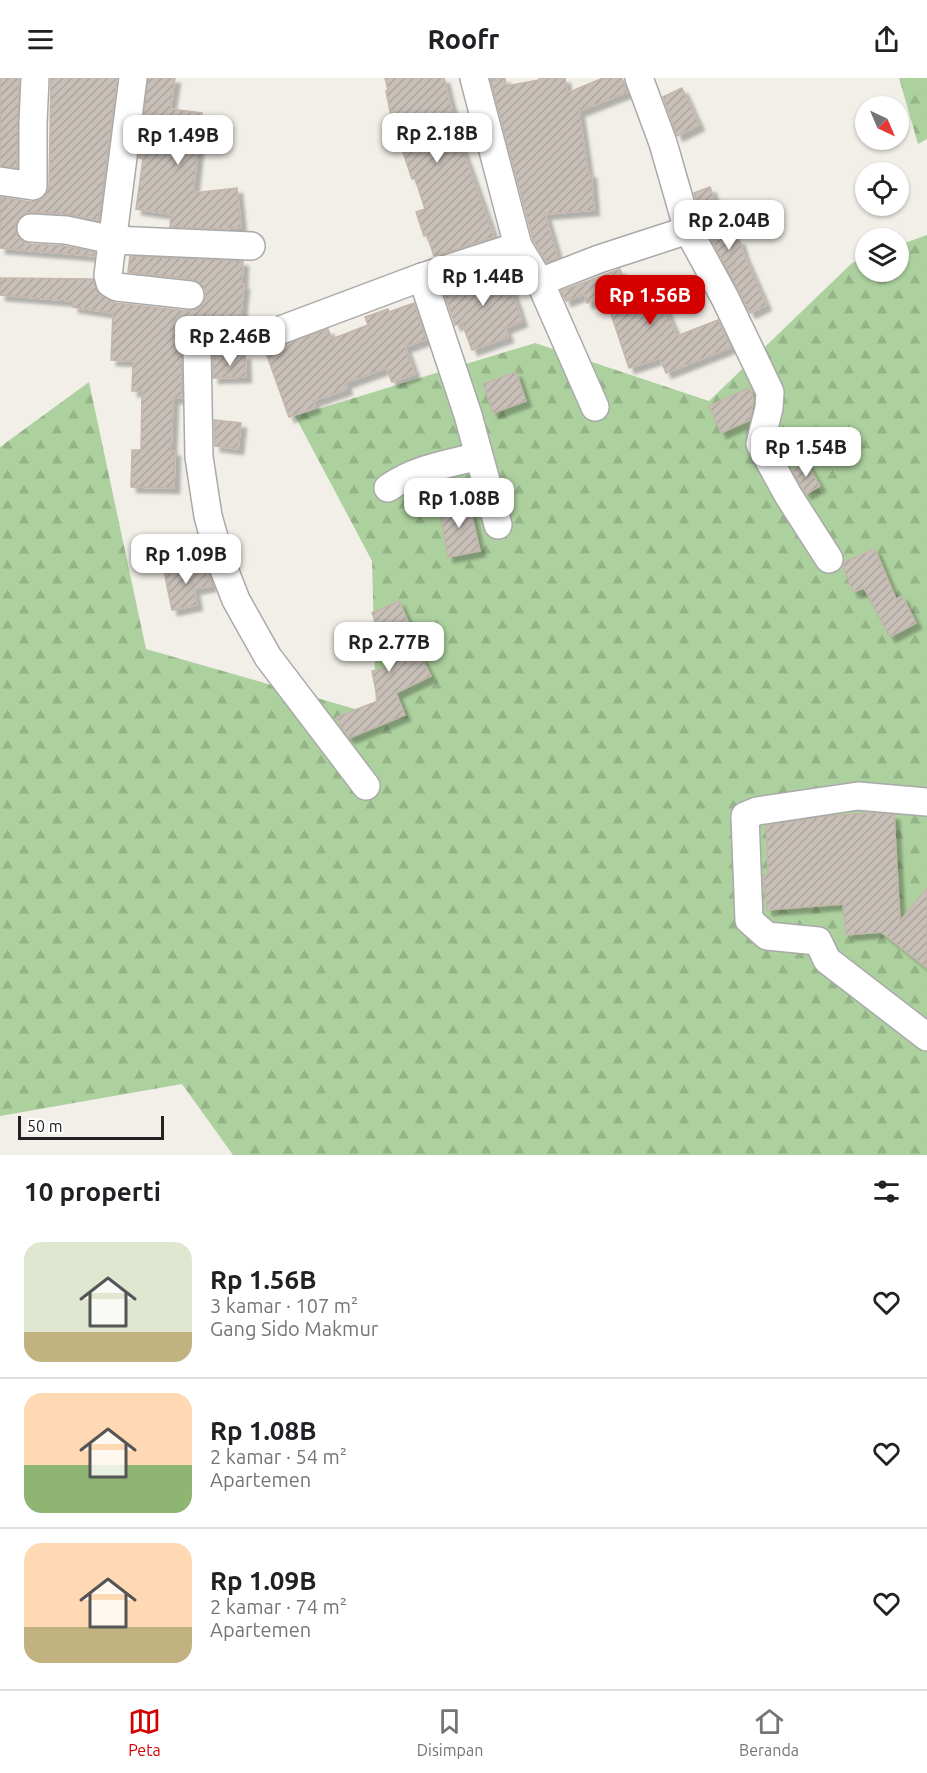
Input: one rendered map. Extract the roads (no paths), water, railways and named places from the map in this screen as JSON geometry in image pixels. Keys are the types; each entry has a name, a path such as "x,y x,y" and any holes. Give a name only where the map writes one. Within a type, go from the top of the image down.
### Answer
{"street":[{"path":"35,78 32,195 34,207 30,238 66,230 112,240 251,246"},
{"path":"133,78 108,275 110,283 117,287 190,295"},
{"path":"474,78 518,246 540,282 595,407"},
{"path":"639,78 663,143 688,230 726,298 771,392 760,444 788,495 830,559"},
{"path":"0,181 33,186"},
{"path":"540,282 599,259 688,230"},
{"path":"366,786 268,657 236,600 220,559 208,516 199,458 196,351 199,343 202,342 254,337 278,330 423,277 518,246"},
{"path":"423,277 468,415 498,525"},
{"path":"388,488 403,477 479,456"},
{"path":"927,802 858,796 757,811 745,816 749,920 767,936 818,940 827,960 927,1037"}]}
